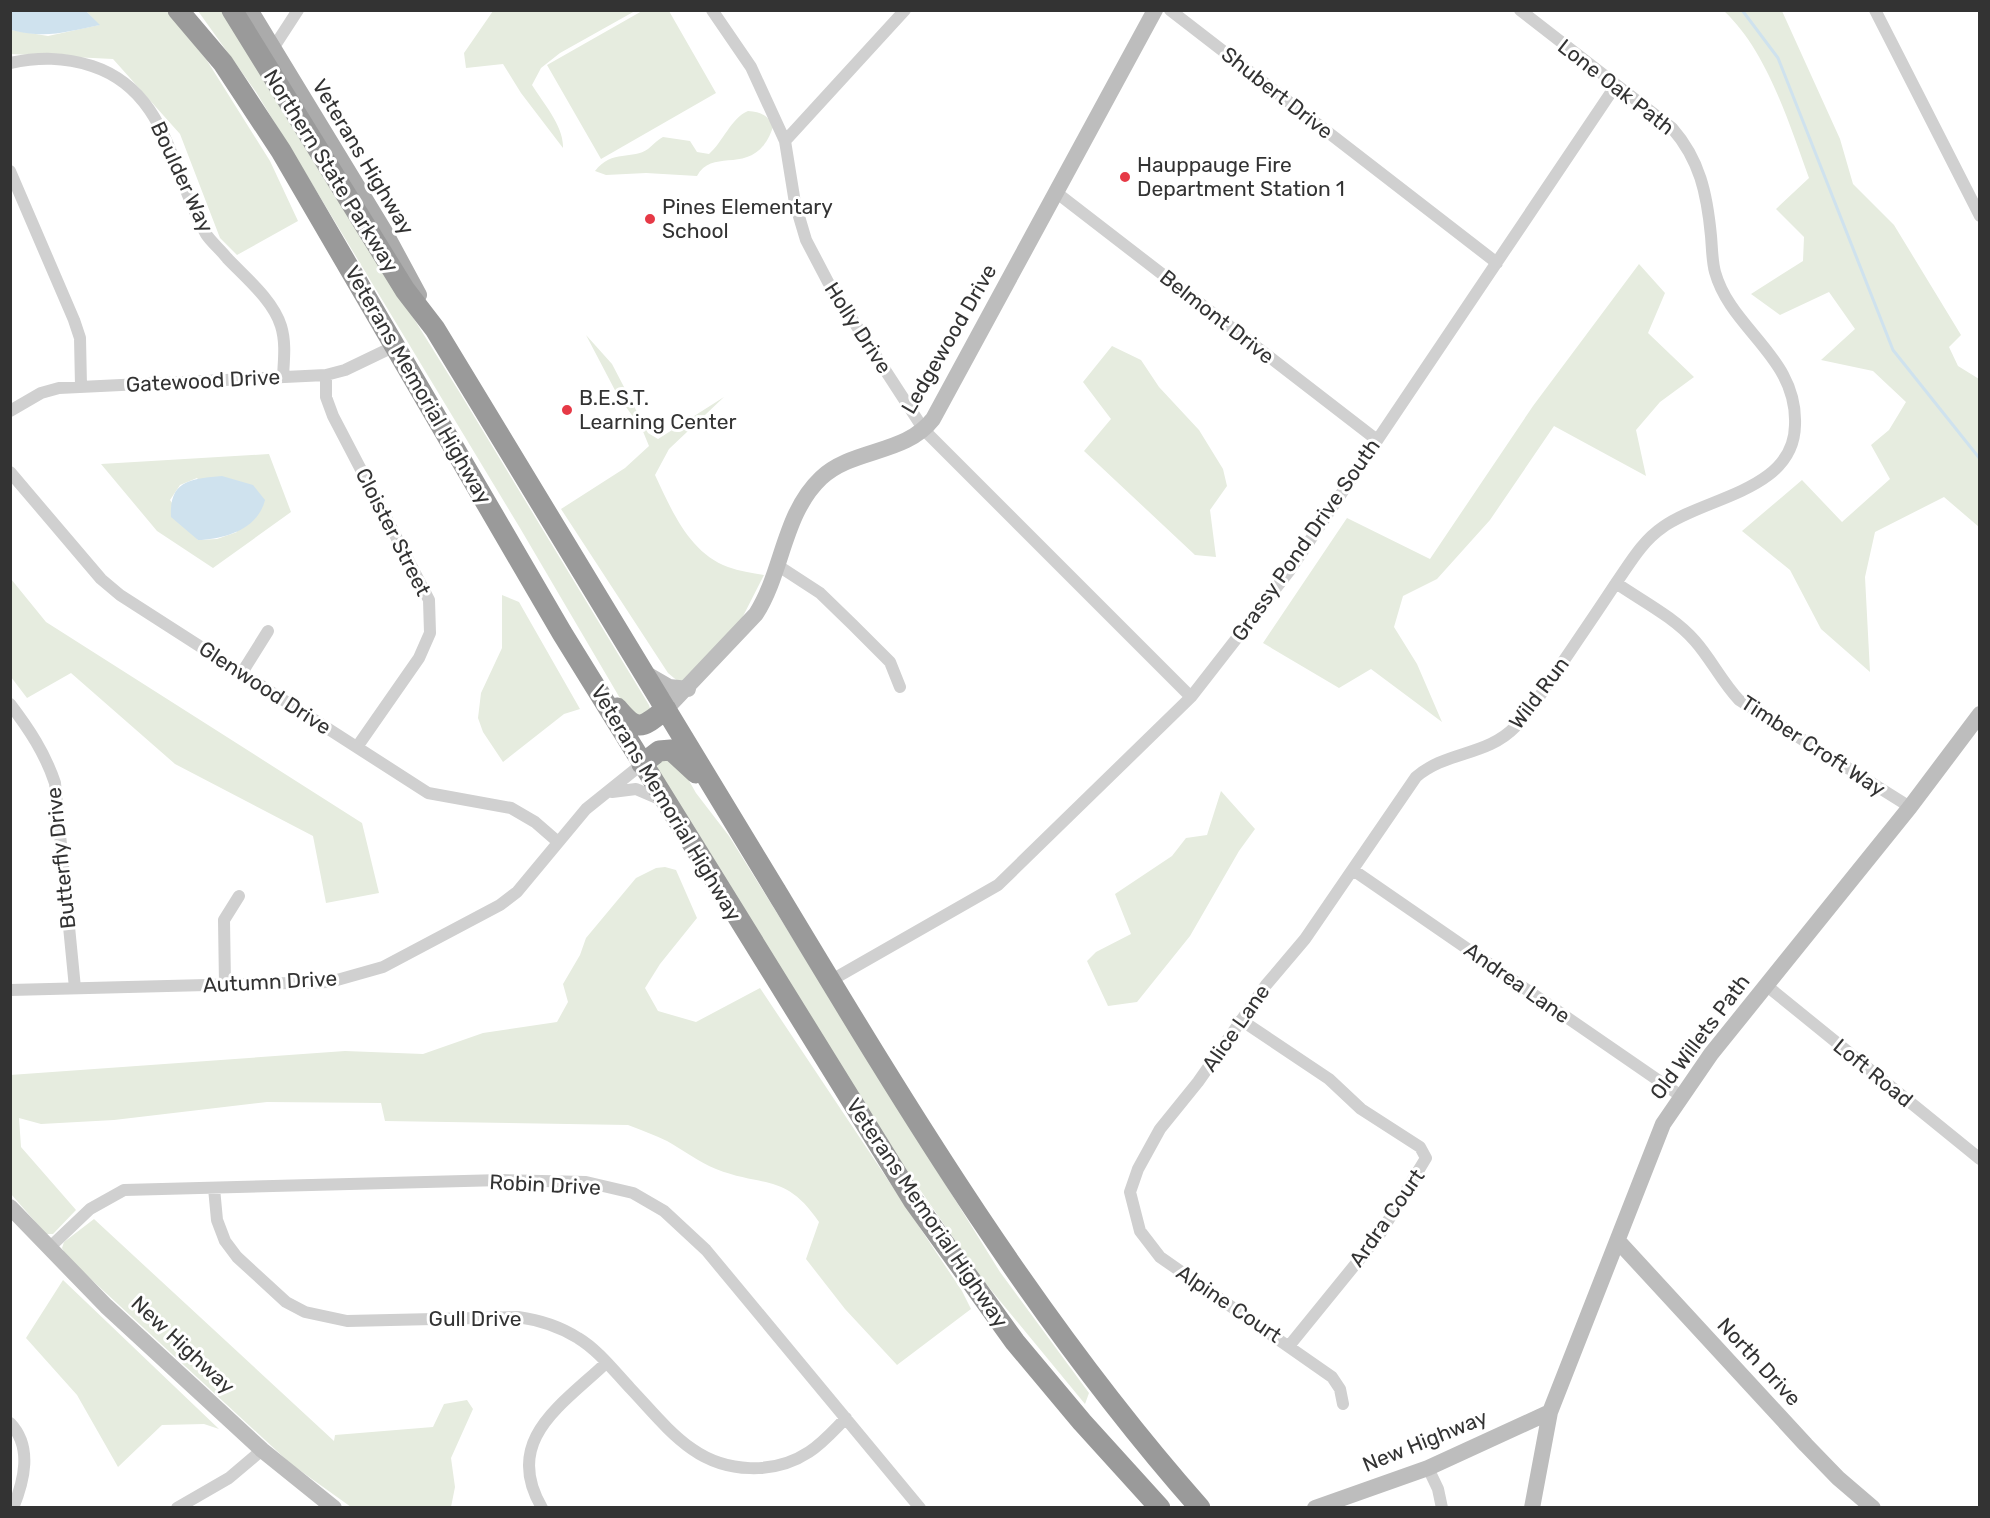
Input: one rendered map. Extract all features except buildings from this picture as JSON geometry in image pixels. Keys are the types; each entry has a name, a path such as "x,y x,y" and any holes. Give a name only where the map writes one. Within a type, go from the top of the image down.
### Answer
{"highway":[{"path":"177,10 223,63"},
{"name":"Northern State Parkway","path":"232,10 405,290 435,329"},
{"name":"Veterans Memorial Highway","path":"223,63 291,167 581,664 868,1131 932,1229 1030,1360 1095,1437 1160,1508"},
{"name":"Veterans Memorial Highway","path":"435,329 950,1176 1036,1303 1120,1413 1200,1508"},
{"path":"581,664 630,723 638,726 647,724 666,710"},
{"path":"642,764 659,751 671,750 719,797"}],"main road":[{"path":"189,10 223,63"},
{"name":"Veterans Highway","path":"249,10 384,232 435,329"}],"street":[{"path":"272,50 298,10"},
{"name":"Holly Drive","path":"712,10 751,67 785,141 795,203 806,240 833,291 924,430 1191,696"},
{"path":"785,141 905,10"},
{"name":"Ledgewood Drive","path":"666,710 756,614 765,600 796,513 808,491 823,476 839,466 909,440 924,430 944,402 1155,10"},
{"name":"Shubert Drive","path":"1170,10 1497,263"},
{"name":"Lone Oak Path","path":"1520,10 1672,128 1688,146 1696,162 1708,203 1715,272 1724,294 1785,377 1796,406 1796,429 1789,455 1763,479 1682,516"},
{"path":"1875,10 1980,216"},
{"name":"Boulder Way","path":"10,63 47,57 77,61 100,69 135,89 162,131 207,235 272,308 280,324 284,341 284,376"},
{"name":"Grassy Pond Drive South","path":"830,981 998,885 1191,696 1290,570 1616,85"},
{"path":"10,171 75,320 80,338 81,386"},
{"name":"Belmont Drive","path":"1057,193 1377,440"},
{"name":"Gatewood Drive","path":"10,411 41,393 81,386 326,375 345,370 395,346"},
{"name":"Cloister Street","path":"326,375 326,397 333,416 429,600 430,633 419,657 357,747"},
{"name":"Glenwood Drive","path":"10,472 101,579 120,595 243,671 428,793 511,808 535,822 558,842"},
{"name":"Wild Run","path":"1353,870 1416,777 1430,765 1456,755 1484,749 1502,739 1517,726 1648,539 1682,516"},
{"path":"777,565 820,593 876,647 890,662 900,687"},
{"name":"Timber Croft Way","path":"1616,583 1670,620 1695,641 1724,684 1739,700 1910,807"},
{"path":"243,671 268,631"},
{"path":"643,672 674,689 688,689"},
{"name":"Butterfly Drive","path":"10,704 33,735 49,763 55,783 75,988"},
{"name":"Old Willets Path","path":"1532,1508 1550,1413 1663,1124 1711,1054 1910,807 1980,714"},
{"name":"Autumn Drive","path":"10,990 330,982 382,967 500,905 517,892 586,809 642,764"},
{"path":"608,793 636,789 664,801"},
{"name":"Alice Lane","path":"1130,1192 1138,1169 1160,1129 1198,1082 1240,1020 1305,939 1353,870"},
{"name":"Andrea Lane","path":"1353,870 1681,1096"},
{"path":"225,985 224,920 239,896"},
{"name":"Loft Road","path":"1767,986 1980,1159"},
{"name":"Ardra Court","path":"1240,1020 1329,1079 1361,1110 1420,1147 1426,1158 1380,1234 1289,1346"},
{"name":"Robin Drive","path":"49,1248 90,1209 124,1190 502,1180 585,1182 633,1193 664,1211 706,1250 920,1508"},
{"name":"Gull Drive","path":"214,1188 217,1220 225,1241 237,1257 286,1302 305,1312 346,1321 518,1317 540,1320 580,1339 690,1448 708,1459 729,1466 749,1469 790,1461 821,1444 846,1418"},
{"name":"Alpine Court","path":"1130,1192 1140,1231 1160,1257 1332,1377 1340,1389 1343,1404"},
{"name":"New Highway","path":"12,1213 106,1306 262,1450 334,1508"},
{"name":"North Drive","path":"1618,1241 1806,1445 1838,1478 1873,1508"},
{"path":"542,1508 532,1490 527,1474 532,1442 552,1414 606,1363"},
{"name":"New Highway","path":"1315,1508 1428,1468 1550,1413"},
{"path":"10,1423 22,1442 25,1467 13,1508"},
{"path":"177,1508 229,1478 262,1450"},
{"path":"1428,1468 1438,1489 1442,1508"}],"shaded area":[{"path":"86,11 167,11 206,59 270,161 298,221 237,255 220,238 180,134 113,59 11,54 11,30 48,36 99,25"},
{"path":"198,11 223,11 460,393 649,705 651,712 631,717 520,528 256,92"},
{"path":"493,11 635,11 560,53 541,68 532,85 557,123 563,148 521,93 503,64 466,68 464,53"},
{"path":"642,11 669,11 716,93 601,159 547,65"},
{"path":"1724,11 1782,11 1840,139 1853,184 1894,225 1961,335 1949,347 1958,366 1979,379 1979,527 1944,497 1875,532 1865,577 1870,672 1821,629 1790,570 1742,531 1802,480 1842,522 1890,479 1871,445 1889,430 1906,402 1873,371 1821,360 1855,329 1829,292 1780,315 1751,294 1803,261 1804,237 1776,209 1809,178 1785,112 1765,67 1753,46"},
{"path":"748,111 764,115 773,127 765,143 756,153 746,158 714,163 704,167 697,176 646,173 606,175 595,171 615,157 636,154 648,149 663,137 690,141 697,152 709,154 737,119"},
{"path":"1639,264 1665,293 1648,333 1694,377 1660,402 1636,430 1646,476 1554,426 1490,520 1437,579 1403,596 1394,627 1417,664 1442,722 1371,669 1339,688 1263,643 1347,518 1430,559 1533,406"},
{"path":"586,335 612,364 648,433 658,439 724,397 669,449 655,475 675,515 702,552 728,567 764,575 737,628 680,683 668,673 561,509 625,468 649,446 642,429 618,396"},
{"path":"1112,346 1141,360 1159,387 1199,430 1223,469 1227,486 1210,510 1216,557 1195,555 1084,451 1111,419 1083,382"},
{"path":"269,454 291,512 213,568 157,531 101,464","holes":["197,478 237,532 217,539 198,540 170,500 180,485"]},
{"path":"11,579 46,622 362,823 379,893 326,903 313,836 175,764 71,673 27,698 11,677"},
{"path":"502,595 519,602 580,709 564,714 503,762 483,732 478,718 481,693 502,648"},
{"path":"662,754 680,765 696,793 729,836 1000,1272 1089,1393 1085,1404 982,1279 898,1158 658,770 656,759"},
{"path":"1221,791 1255,829 1239,851 1190,936 1137,1002 1108,1006 1087,961 1096,952 1131,934 1115,894 1172,856 1186,838 1207,835"},
{"path":"665,867 676,870 697,918 660,964 645,988 658,1011 696,1022 760,988 962,1291 971,1309 897,1365 845,1309 806,1259 819,1222 795,1195 773,1184 716,1169 667,1141 628,1125 385,1121 381,1103 267,1102 114,1120 41,1124 19,1118 21,1147 76,1210 53,1234 46,1234 11,1194 10,1075 345,1051 423,1054 483,1033 557,1022 568,1002 563,984 580,955 586,938 636,878 656,868"},
{"path":"94,1219 334,1441 335,1435 433,1427 444,1404 467,1400 473,1409 451,1458 455,1487 451,1507 351,1507 291,1464 67,1257 62,1248 64,1242"},
{"path":"63,1280 219,1429 204,1424 162,1425 118,1467 77,1395 26,1338"}],"water":[{"path":"11,10 86,11 100,25 56,34 24,33 11,30"},
{"path":"222,476 253,485 265,500 261,510 248,525 229,535 198,540 171,517 174,495 184,484 201,478"}],"waterway":[{"path":"1742,10 1778,58 1893,350 1980,459"}],"place":[{"name":"Hauppauge Fire Department Station 1","path":"1125,177"},
{"name":"Pines Elementary School","path":"650,219"},
{"name":"B.E.S.T. Learning Center","path":"567,410"}]}
